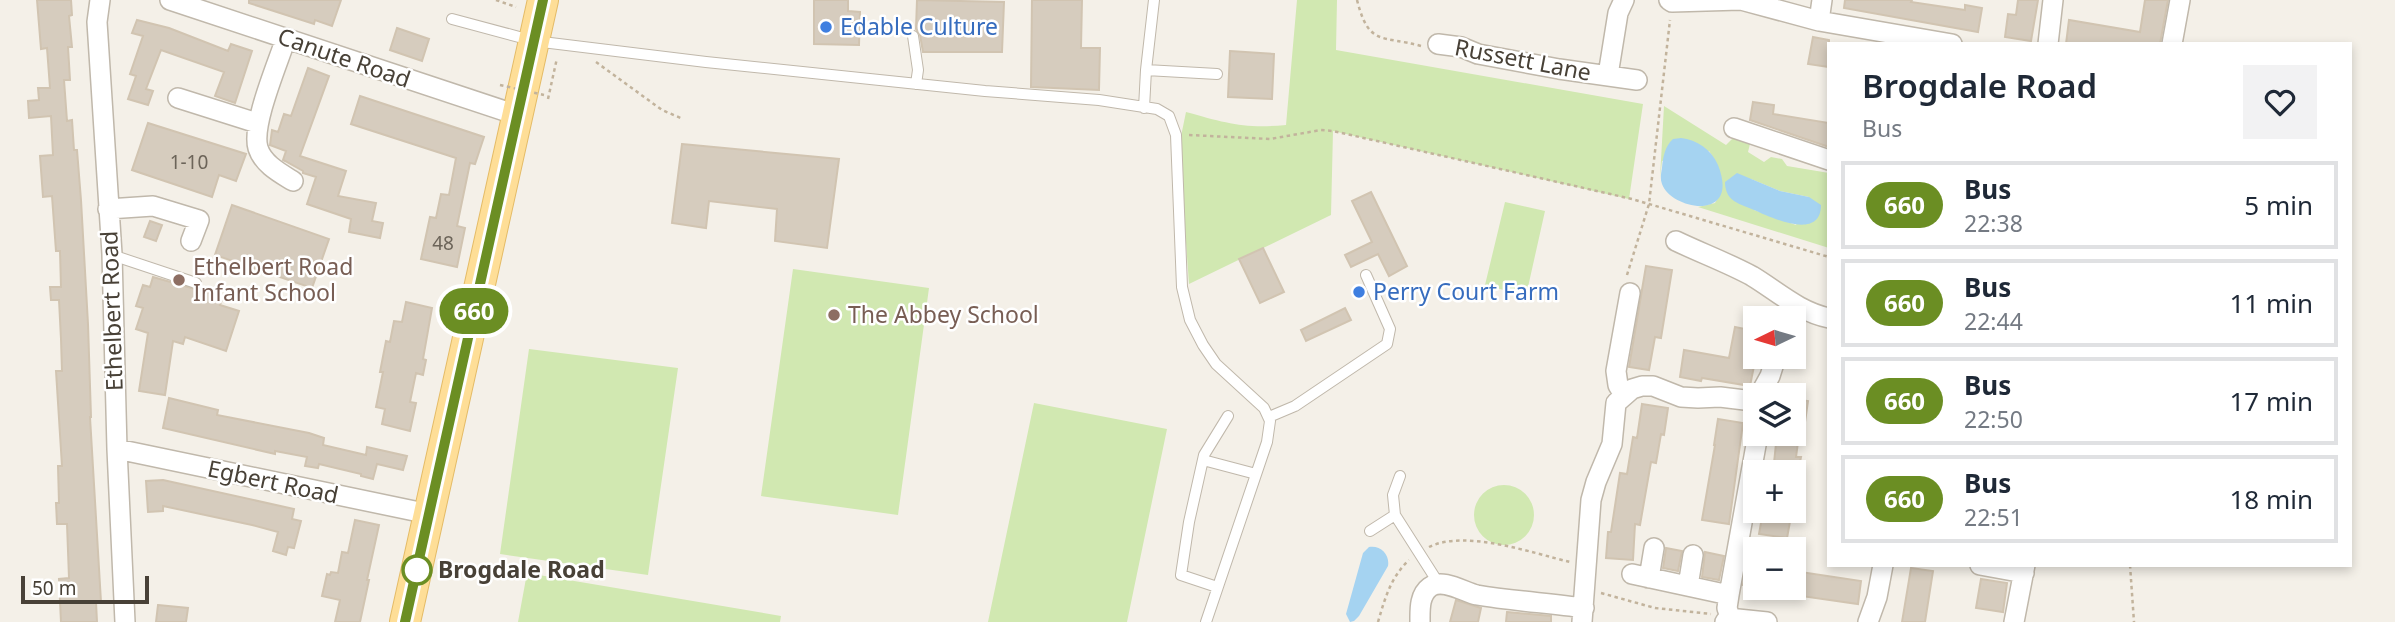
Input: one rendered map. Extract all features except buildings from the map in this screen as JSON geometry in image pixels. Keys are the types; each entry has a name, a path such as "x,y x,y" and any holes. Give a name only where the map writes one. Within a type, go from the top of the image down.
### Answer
{"main road":[{"path":"405,622 517,115 546,47 543,0"}],"street":[{"name":"Ethelbert Road","path":"100,0 97,22 112,254 125,622"},
{"name":"Canute Road","path":"170,0 517,115"},
{"name":"Russett Lane","path":"1608,75 1618,13 1624,0"},
{"path":"1670,1 1741,0 1881,38 1928,42"},
{"path":"1819,21 1822,0"},
{"path":"2048,42 2053,0"},
{"path":"2172,42 2180,0"},
{"path":"286,38 257,123 258,149 269,165 293,181"},
{"name":"Russett Lane","path":"1438,44 1464,48 1481,55 1637,80"},
{"path":"178,98 257,123"},
{"path":"1734,128 1827,159"},
{"path":"108,209 153,206 198,220 191,241"},
{"path":"1676,241 1750,275 1784,306"},
{"path":"1624,395 1618,385 1616,371 1630,293"},
{"path":"1806,314 1827,318"},
{"path":"1420,622 1420,603 1424,595 1429,588 1439,584 1475,594 1587,607 1591,500 1612,444 1616,403 1624,395 1642,386 1653,386 1681,397 1743,400"},
{"path":"1756,446 1727,619 1767,622"},
{"name":"Egbert Road","path":"117,449 429,514"},
{"path":"1654,548 1641,576 1729,595"},
{"path":"1688,586 1693,555"},
{"path":"1868,622 1877,597 1882,567"},
{"path":"2002,567 2025,569 2014,622"}],"lane":[{"path":"1144,108 1154,0"},
{"path":"452,19 546,47 1099,100 1157,109 1169,117 1176,135 1182,287 1190,320 1216,364 1259,402 1269,417 1270,431 1267,442 1206,622"},
{"path":"913,36 918,70 916,84"},
{"path":"1146,70 1217,74"},
{"path":"112,254 196,283"},
{"path":"1269,417 1296,405 1387,344 1390,329 1366,275"},
{"path":"1217,587 1181,575 1189,522 1204,455 1228,416"},
{"path":"1203,460 1256,474"},
{"path":"1400,476 1393,495 1395,515 1439,584"},
{"path":"1370,531 1395,515"}],"path":[{"path":"1649,204 1670,1"},
{"path":"546,47 548,99"},
{"path":"594,61 662,110 683,119"},
{"path":"500,85 544,95"},
{"path":"1191,135 1270,139 1321,130 1333,131 1649,204 1827,256"},
{"path":"1378,622 1388,589 1407,561 1420,551 1449,540 1464,540 1587,564"},
{"path":"2130,567 2134,622"},
{"path":"1587,607 1616,595 1655,608 1720,615 1727,619"}],"green space":[{"path":"1297,0 1337,0 1336,50 1643,104 1629,199 1333,131 1331,215 1189,284 1179,146 1186,112 1235,124 1286,125"},
{"path":"1664,106 1726,145 1734,137 1750,144 1748,152 1764,162 1771,157 1782,159 1787,166 1827,173 1827,247 1698,207 1715,203 1720,191 1719,170 1709,151 1662,161 1660,178","holes":["1751,179 1780,191 1809,197 1796,225 1754,210"]},
{"path":"1505,202 1545,211 1526,296 1485,285"},
{"path":"793,269 929,288 898,515 761,496"},
{"path":"529,349 678,368 648,575 500,554"},
{"path":"1034,403 1167,429 1127,622 988,622"},
{"path":"1504,485 1525,494 1534,515 1525,536 1504,545 1483,536 1474,515 1483,494"},
{"path":"527,573 781,616 780,622 518,622"}],"water":[{"path":"1681,138 1703,146 1712,154 1718,165 1723,184 1720,196 1713,203 1690,205 1668,193 1662,184 1666,148 1673,139"},
{"path":"1737,173 1780,191 1809,197 1821,205 1819,216 1805,225 1794,224 1772,218 1736,202 1728,195 1725,182"},
{"path":"1369,547 1384,552 1388,558 1388,566 1359,616 1350,622 1346,614 1363,553"}],"bus line":[{"name":"660","path":"405,622 543,0"}],"place":[{"name":"Edable Culture","path":"826,27"},
{"name":"Ethelbert Road Infant School","path":"179,280"},
{"name":"Perry Court Farm","path":"1359,292"},
{"name":"The Abbey School","path":"834,315"},
{"name":"Brogdale Road","path":"417,570"}]}
